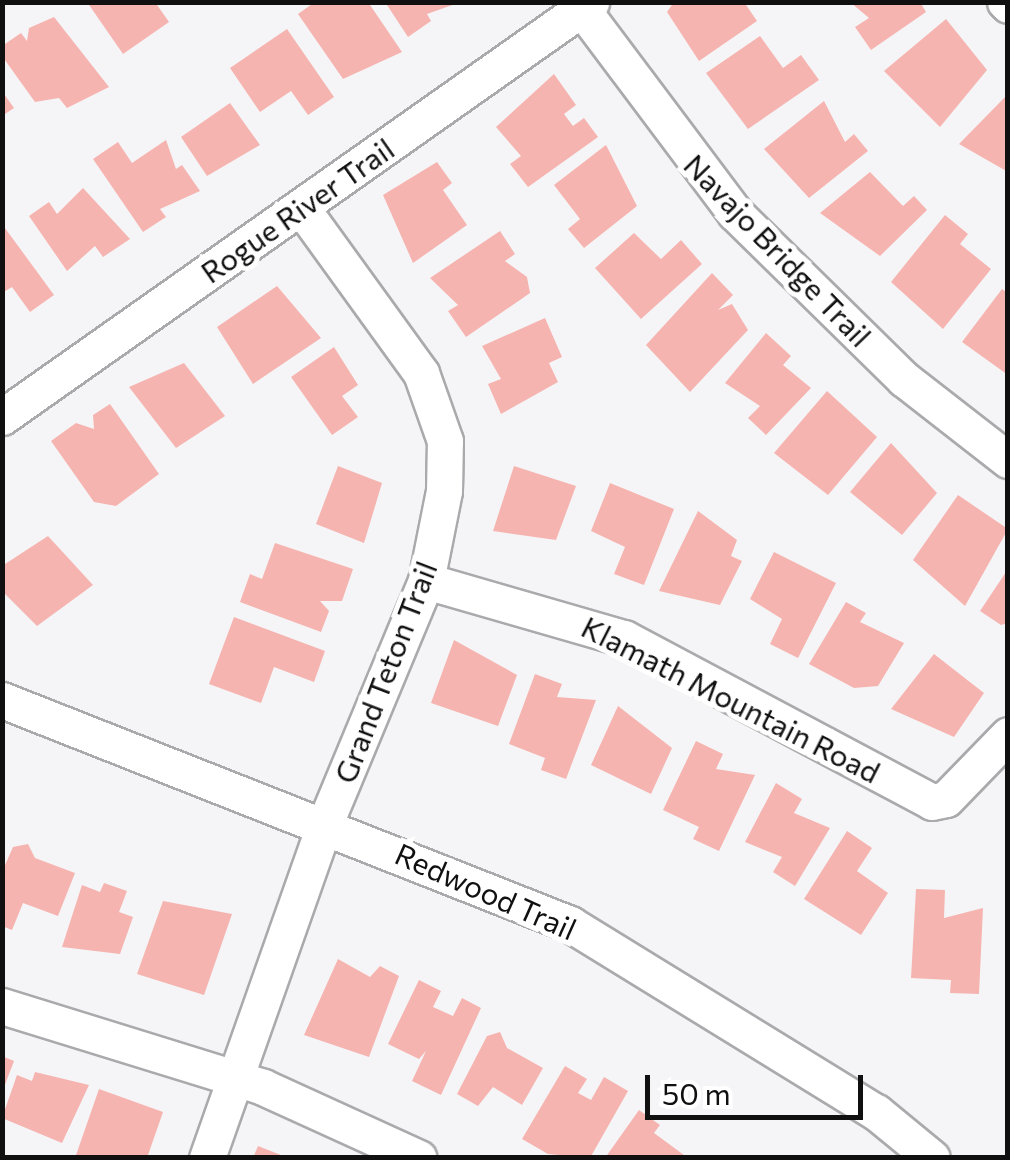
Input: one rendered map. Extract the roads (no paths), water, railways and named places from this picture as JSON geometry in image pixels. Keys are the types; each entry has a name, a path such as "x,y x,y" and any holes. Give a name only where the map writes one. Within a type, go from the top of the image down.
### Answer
{"street":[{"name":"Rogue River Trail","path":"2,417 587,6"},
{"name":"Navajo Bridge Trail","path":"587,6 697,172 747,226 904,379 1008,460"},
{"name":"Grand Teton Trail","path":"207,1158 326,822 426,581 445,442 421,373 301,207"},
{"name":"Klamath Mountain Road","path":"426,581 624,638 932,802 946,799 1008,734"},
{"name":"Redwood Trail","path":"2,700 326,822 570,924 876,1112 932,1158"},
{"path":"2,1006 236,1080 419,1158"}]}
